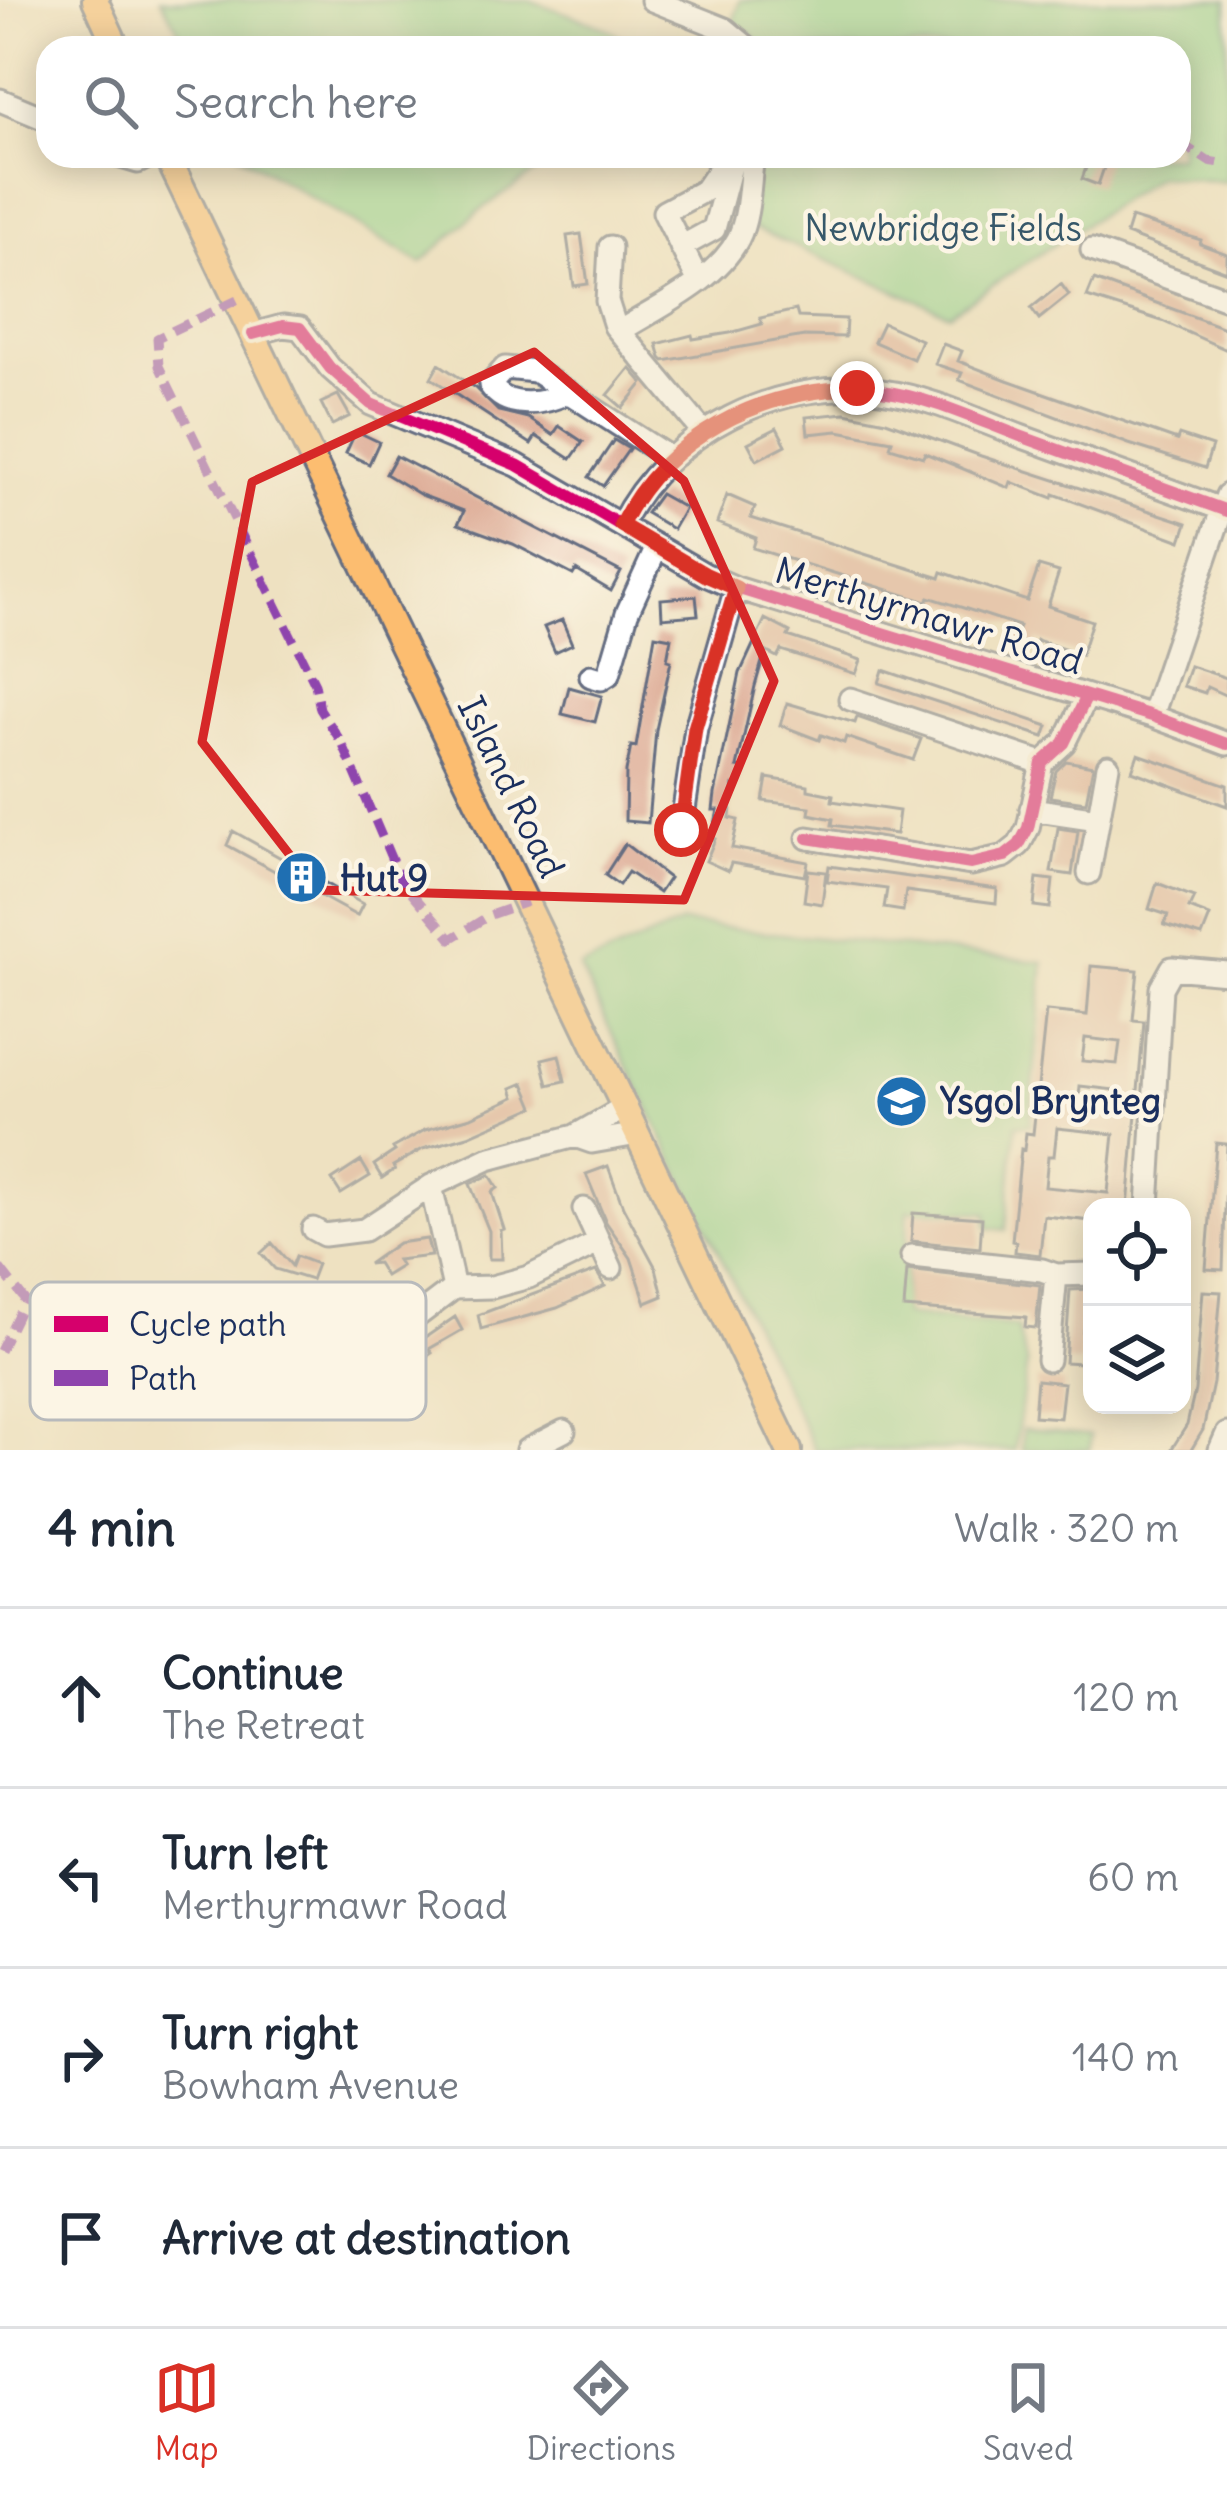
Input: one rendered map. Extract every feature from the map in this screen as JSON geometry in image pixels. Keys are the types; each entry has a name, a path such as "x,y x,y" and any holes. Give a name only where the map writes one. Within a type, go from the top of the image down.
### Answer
{"main road":[{"path":"95,0 112,36"},
{"name":"Island Road","path":"173,168 789,1450"}],"street":[{"path":"652,0 733,36"},
{"path":"0,100 36,115"},
{"path":"695,275 688,243 664,212 705,190 722,168"},
{"path":"688,243 714,229 728,168"},
{"path":"620,332 695,275 719,265 744,224 751,168"},
{"path":"610,247 607,301 620,332 704,433"},
{"path":"1092,250 1227,299"},
{"name":"Merthyrmawr Road","path":"253,334 283,326 299,328 330,368 371,404 517,465 736,588 1152,716 1227,744"},
{"path":"621,525 640,492 670,458 704,433 749,408 791,395 835,389 879,390 940,406 1225,505 1152,716"},
{"path":"568,392 670,458"},
{"path":"590,676 601,679 609,674 627,614 657,547"},
{"path":"681,830 695,728 736,588"},
{"path":"808,838 989,863 1018,844 1028,828 1042,763 1064,743 1087,696"},
{"path":"850,699 1042,763"},
{"path":"1089,873 1108,766"},
{"path":"1031,809 1099,819"},
{"path":"1149,1198 1161,988 1172,968 1227,973"},
{"path":"313,1229 324,1235 364,1230 431,1186 488,1160 575,1136 626,1107"},
{"path":"575,1136 592,1142 638,1134"},
{"path":"431,1186 454,1288"},
{"path":"584,1209 611,1268"},
{"path":"426,1309 454,1288 492,1287 530,1276 598,1243"},
{"path":"912,1256 1056,1275 1083,1274"},
{"path":"1048,1360 1056,1275"},
{"path":"526,1450 563,1431"},
{"path":"1220,1450 1227,1434"}],"highlighted area":[{"path":"534,352 684,481 774,681 684,900 317,890 202,742 252,482"}],"green space":[{"path":"161,0 529,0 621,36 182,36"},
{"name":"Newbridge Fields","path":"740,0 1227,0 1227,182 1157,176 949,314 744,224 756,168 1191,168 1191,36 754,36 733,22"},
{"path":"261,168 542,168 479,211 421,263"},
{"name":"Ysgol Brynteg","path":"681,923 1044,962 1030,1125 1016,1125 1006,1230 987,1228 987,1213 908,1210 904,1315 1017,1327 1027,1364 1015,1450 815,1450 580,968"},
{"path":"1023,1429 1091,1435 1090,1450 1022,1450"}],"building":[{"path":"1086,168 1104,168 1098,185 1082,179"},
{"path":"1131,218 1201,240 1200,244 1227,254 1227,272 1126,234"},
{"path":"581,234 588,284 574,286 567,236"},
{"path":"1094,280 1227,329 1227,350 1162,321 1087,297"},
{"path":"1061,284 1069,295 1039,319 1031,308"},
{"path":"796,310 798,317 846,319 845,337 804,336 661,358 657,344 692,335 693,339 730,333 762,324 760,318"},
{"path":"883,323 921,340 913,359 874,342"},
{"path":"943,344 962,351 958,361 1007,380 1177,440 1179,435 1212,446 1205,468 959,380 962,373 935,364"},
{"path":"439,364 475,388 498,411 528,418 553,435 559,426 583,442 571,459 536,436 531,444 431,378"},
{"path":"630,368 643,383 623,408 608,395"},
{"path":"338,395 350,416 332,425 321,403"},
{"path":"845,413 886,421 1187,523 1181,541 1054,494 1053,498 1011,482 1009,488 925,453 923,457 890,447 892,441 838,431 808,434 806,417"},
{"path":"777,428 786,445 757,460 748,443"},
{"path":"356,431 379,442 369,464 346,453"},
{"path":"614,440 629,449 603,486 589,477"},
{"path":"396,456 621,572 611,591 576,570 573,575 513,544 458,524 464,511 421,495 386,474"},
{"path":"660,494 685,508 673,529 646,513"},
{"path":"727,495 755,507 751,518 1027,601 1039,566 1059,572 1048,606 1092,621 1081,655 1037,640 1035,647 1015,640 1019,626 753,548 756,538 717,523"},
{"path":"696,596 698,615 662,618 661,599"},
{"path":"765,619 790,632 788,636 861,660 856,674 781,650 777,657 765,651 755,686 737,767 742,768 738,786 733,785 730,818 738,820 732,848 808,862 805,876 731,863 728,871 706,861 715,839 715,794 740,673"},
{"path":"562,620 572,644 555,652 544,627"},
{"path":"655,635 671,638 667,660 671,661 656,730 648,823 625,821 626,772 631,746 636,747"},
{"path":"1190,666 1227,678 1227,696 1207,687 1205,693 1183,686"},
{"path":"883,670 1048,726 1044,737 879,683"},
{"path":"569,687 602,696 595,722 562,714"},
{"path":"787,703 855,723 857,717 921,739 913,760 846,737 844,743 821,735 819,740 780,725"},
{"path":"1138,754 1227,785 1227,806 1132,771"},
{"path":"1066,761 1093,766 1086,802 1050,797 1056,771"},
{"path":"767,778 808,785 808,790 833,795 832,801 899,811 896,834 832,825 833,819 809,814 810,807 763,801"},
{"path":"1058,828 1078,831 1072,875 1051,872"},
{"name":"Hut 9","path":"233,831 363,904 357,916 227,845"},
{"path":"625,844 669,878 659,893 628,872 619,885 605,875"},
{"path":"829,866 997,889 996,903 906,891 903,911 884,908 887,889 827,881"},
{"path":"808,870 826,872 822,904 804,901"},
{"path":"1037,878 1053,880 1050,908 1034,906"},
{"path":"1157,883 1194,897 1189,908 1210,916 1202,936 1164,925 1168,915 1149,909"},
{"path":"1091,966 1138,970 1133,1020 1144,1021 1129,1198 1083,1198 1083,1220 1044,1216 1040,1255 1015,1252 1012,1241 1021,1149 1026,1133 1033,1134 1046,1011 1087,1015","holes":["1085,1038 1120,1042 1117,1064 1082,1061","1080,1086 1115,1090 1112,1111 1078,1108","1057,1128 1114,1134 1108,1193 1045,1187"]},
{"path":"559,1055 565,1081 548,1085 542,1059"},
{"path":"524,1083 534,1107 468,1136 423,1149 382,1178 374,1165 425,1130 471,1117 515,1097 512,1088"},
{"path":"1216,1143 1227,1144 1223,1270 1206,1269"},
{"path":"361,1161 370,1176 341,1194 332,1180"},
{"path":"608,1166 623,1207 656,1268 663,1296 646,1303 631,1258 606,1222 586,1174"},
{"path":"490,1175 498,1188 492,1192 504,1229 502,1259 489,1259 489,1231 470,1184"},
{"path":"913,1213 982,1218 980,1248 911,1241"},
{"path":"427,1239 431,1256 397,1260 401,1266 385,1276 377,1263 368,1264 398,1243"},
{"path":"272,1243 292,1266 296,1256 317,1264 311,1280 275,1269 261,1253"},
{"path":"907,1270 1040,1285 1036,1328 1025,1327 1026,1317 904,1308"},
{"path":"596,1271 605,1286 557,1308 481,1329 478,1315"},
{"path":"1083,1289 1081,1363 1065,1362 1070,1290"},
{"path":"1203,1291 1221,1292 1213,1383 1203,1430 1191,1450 1171,1450 1187,1425 1195,1390"},
{"path":"455,1317 462,1330 429,1349 432,1353 426,1357 426,1337"},
{"path":"1037,1380 1064,1383 1060,1418 1034,1416"}],"marked path":[{"path":"1191,150 1208,161 1227,164"},
{"path":"237,300 157,338 159,366 315,684 320,709 342,743 400,879 451,939 490,915 527,902"},
{"path":"0,1268 25,1300 0,1351"}],"cycle path":[{"path":"253,334 283,326 300,328 330,368 371,404 517,465 736,588 1152,716 1227,744"},
{"path":"621,525 667,462 697,438 766,402 842,389 881,391 934,403 1227,511"},
{"path":"808,838 971,864 1005,856 1019,845 1028,828 1042,763 1064,743 1087,696"}],"place":[{"name":"Hut 9","path":"301,878"},
{"name":"Ysgol Brynteg","path":"901,1101"}],"route":[{"path":"681,830 695,728 736,588 621,525 649,480 670,458 718,424 791,395 857,388"}]}
